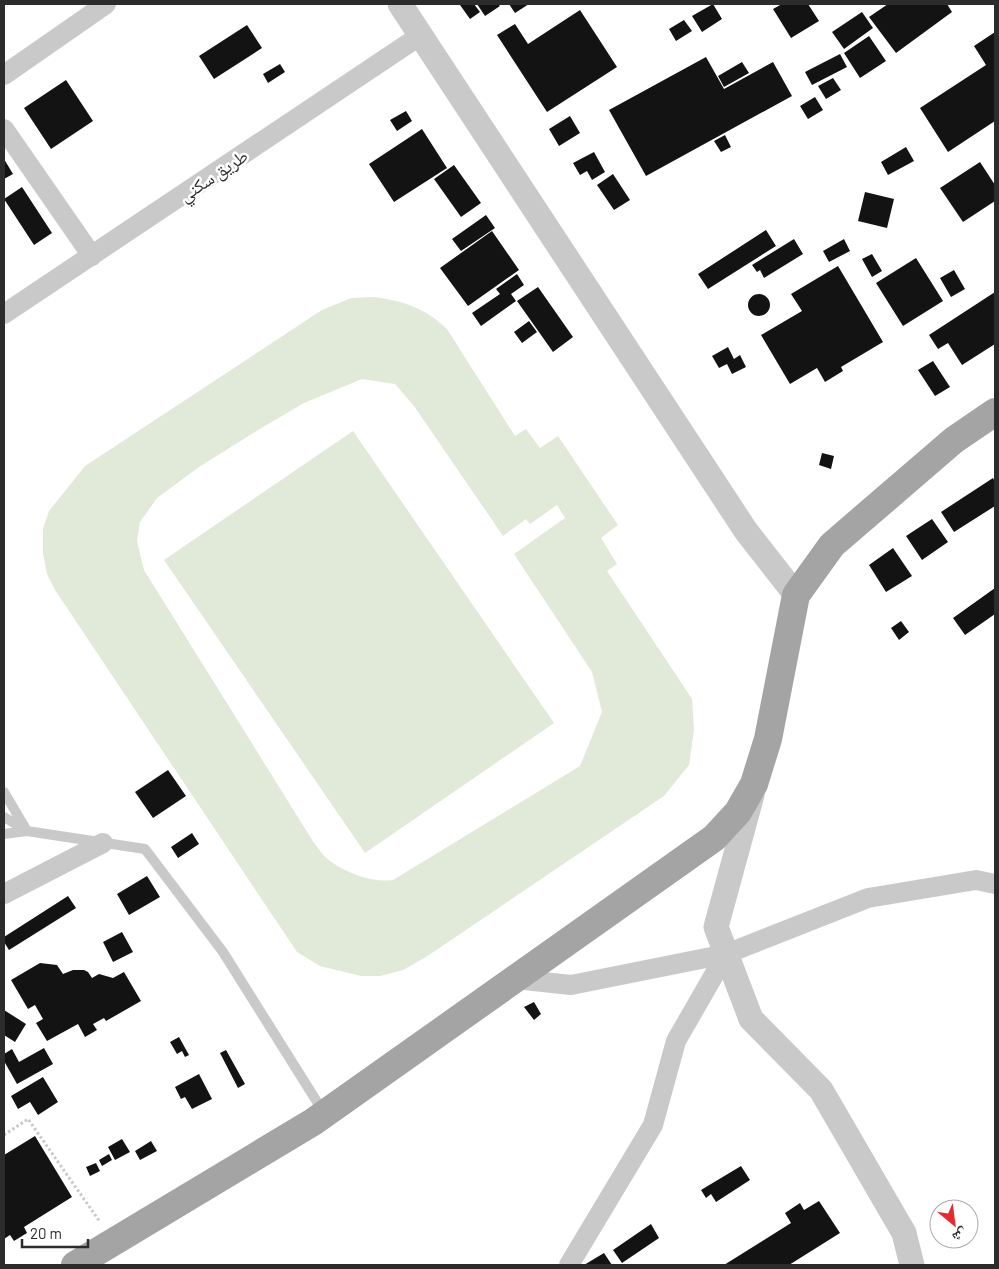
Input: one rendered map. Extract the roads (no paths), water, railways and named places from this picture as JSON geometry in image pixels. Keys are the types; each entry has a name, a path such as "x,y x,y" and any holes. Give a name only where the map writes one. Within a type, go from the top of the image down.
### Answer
{"main road":[{"path":"75,1265 325,1114 714,838 738,812 754,784 768,739 796,595 832,545 954,440 995,412"}],"street":[{"path":"4,75 106,4"},
{"path":"400,4 746,531 796,595"},
{"name":"طريق سكني","path":"4,314 421,35"},
{"path":"4,129 92,256"},
{"path":"768,739 716,927 751,1019 821,1090 904,1233 912,1265"},
{"path":"4,894 103,843"},
{"path":"515,979 572,985 726,954 868,898 976,880 995,884"},
{"path":"569,1265 653,1124 676,1041 726,954"}],"lane":[{"path":"4,792 27,831"},
{"path":"4,817 27,831"},
{"path":"4,834 27,831 146,849 224,952 325,1114"}]}
